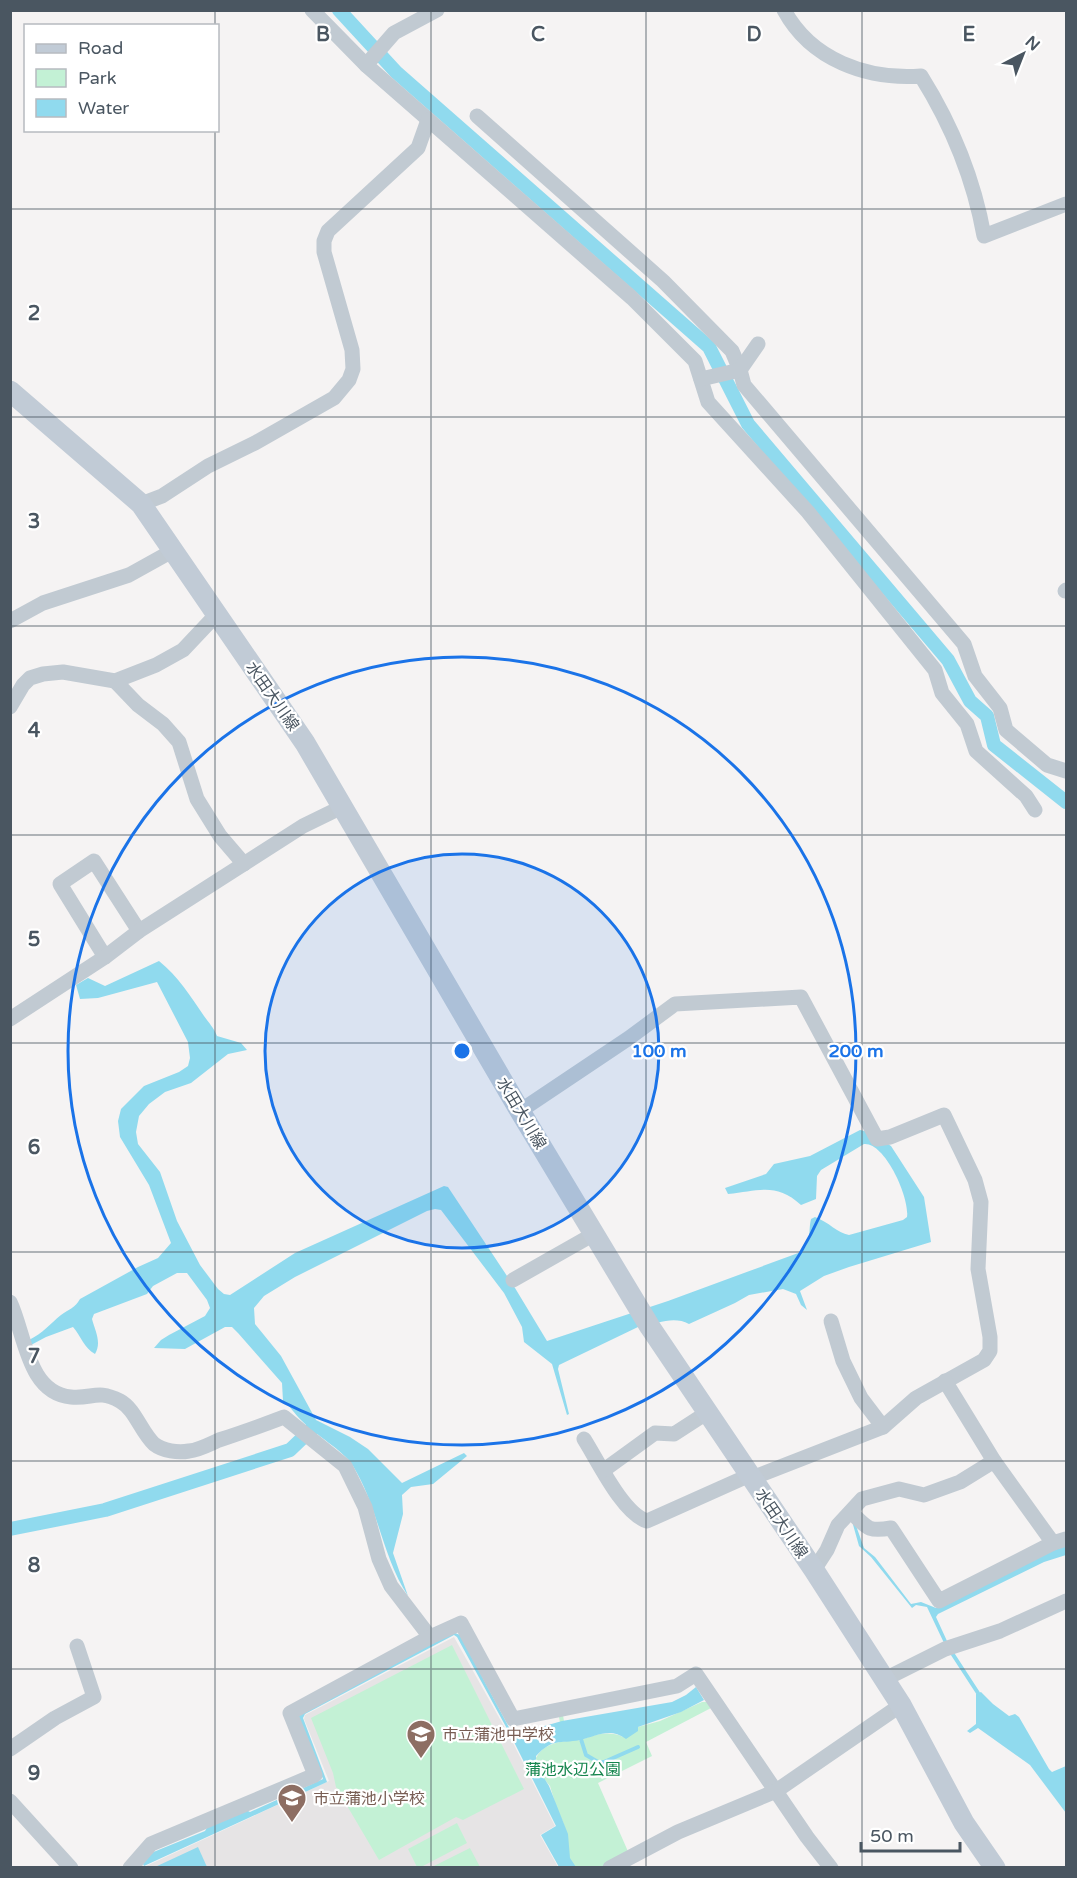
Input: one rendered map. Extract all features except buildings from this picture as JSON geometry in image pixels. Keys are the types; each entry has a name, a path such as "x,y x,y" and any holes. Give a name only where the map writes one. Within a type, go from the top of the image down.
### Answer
{"main road":[{"name":"水田大川線","path":"10,391 141,504 305,743 344,806 520,1111 650,1327 885,1679 964,1823 995,1868"}],"street":[{"path":"312,10 366,65 632,298 695,361 708,402 808,512 935,670 942,693 967,724 976,751 1026,796 1035,810"},
{"path":"366,65 394,33 437,10"},
{"path":"784,10 794,27 810,42 843,64 863,72 921,76 936,100 958,151 978,205 984,236 1066,204"},
{"path":"477,116 663,281 732,351 741,370 744,385 964,644 975,676 1000,708 1006,730 1047,765 1066,771"},
{"path":"141,504 162,496 208,465 334,398 349,380 353,369 352,350 324,252 324,241 328,231 418,148 428,120"},
{"path":"701,379 741,370 758,344"},
{"path":"10,621 43,603 129,575 174,550"},
{"path":"10,707 30,678 43,674 63,672 115,681 156,665 183,650 216,615"},
{"path":"115,681 138,705 163,724 179,742 197,799 220,836 244,864"},
{"path":"10,1019 105,957 139,931 303,826 344,806"},
{"path":"105,957 60,884 94,861 139,931"},
{"path":"520,1111 629,1038 675,1004 801,997 877,1139 890,1137 944,1115 975,1180 981,1202 978,1269 990,1336 990,1351 984,1360 916,1398 883,1427 751,1476 647,1521 641,1519 625,1505 584,1439"},
{"path":"513,1280 594,1234"},
{"path":"10,1302 17,1317 28,1358 38,1378 55,1392 70,1397 108,1395 124,1403 154,1444 169,1451 189,1451 284,1417 316,1441 345,1466 365,1507 379,1559 391,1586 430,1637"},
{"path":"831,1321 843,1361 861,1398 883,1427"},
{"path":"851,1512 873,1531 891,1528 939,1601 1060,1541 994,1461 945,1381"},
{"path":"604,1470 655,1433 674,1434 708,1412"},
{"path":"814,1570 827,1550 838,1525 862,1499 899,1489 924,1495 960,1482 994,1461"},
{"path":"885,1679 945,1649 1000,1631 1066,1600"},
{"path":"130,1868 151,1844 315,1775 290,1713 430,1637 461,1623 513,1719 677,1686 696,1674 807,1837 831,1868"},
{"path":"10,1749 55,1718 94,1697 77,1646"},
{"path":"610,1868 678,1832 776,1791 901,1705"},
{"path":"10,1801 71,1868"}],"shaded area":[{"name":"市立蒲池中学校","path":"454,1637 510,1737 555,1826 540,1835 558,1867 139,1868 142,1864 144,1867 329,1781 304,1719 305,1715"}],"green space":[{"name":"市立蒲池中学校","path":"452,1645 524,1789 463,1820 456,1817 379,1860 336,1787 333,1773 311,1718"},
{"name":"蒲池水辺公園","path":"702,1702 707,1702 711,1708 646,1742 652,1756 598,1783 630,1856 606,1867 575,1867 569,1857 567,1834 550,1786 540,1774 535,1760 538,1754 547,1747 575,1740 575,1736 566,1738 565,1733 562,1733 559,1717 563,1715 565,1728 568,1728 569,1733 577,1732 579,1741 606,1734 623,1737 638,1727 660,1721"},
{"path":"457,1823 467,1843 417,1867 408,1849"},
{"path":"470,1848 480,1867 432,1867"}],"water":[{"path":"159,961 184,987 217,1036 241,1043 247,1050 228,1054 191,1083 165,1092 149,1104 139,1116 136,1132 138,1144 160,1172 177,1221 200,1265 224,1294 230,1295 295,1253 444,1186 448,1187 547,1341 668,1301 801,1252 808,1241 811,1219 815,1217 849,1235 903,1220 907,1217 907,1208 900,1185 888,1161 872,1146 864,1144 821,1170 817,1176 816,1199 801,1205 783,1193 775,1191 758,1190 728,1194 725,1188 766,1174 774,1164 810,1156 860,1130 869,1132 891,1146 924,1197 931,1242 824,1276 800,1291 807,1310 801,1305 796,1294 783,1289 749,1295 689,1324 671,1320 642,1328 638,1327 559,1365 569,1414 567,1415 552,1364 524,1342 522,1327 504,1293 441,1210 427,1211 295,1277 264,1296 254,1308 255,1324 281,1356 316,1420 368,1449 402,1483 464,1453 467,1456 433,1484 411,1487 402,1495 403,1514 393,1553 408,1596 392,1565 368,1498 353,1466 343,1454 307,1426 283,1401 282,1383 232,1327 225,1327 185,1349 154,1348 161,1340 205,1316 210,1308 207,1300 187,1273 177,1273 153,1286 147,1294 94,1314 92,1319 98,1341 95,1354 85,1345 73,1327 31,1345 29,1340 80,1299 158,1258 171,1243 149,1185 120,1137 118,1121 121,1109 144,1086 188,1066 190,1058 188,1042 157,982 98,998 80,999 76,985 88,978 105,986"},
{"path":"854,1520 864,1548 875,1557 911,1604 921,1602 936,1608 1051,1551 1066,1546 1066,1555 1044,1562 938,1614 936,1617 947,1641 944,1643 927,1607 916,1605 912,1608 871,1557 859,1546 852,1521"},
{"path":"453,1632 460,1635 513,1735 562,1721 672,1702 696,1687 704,1700 681,1712 638,1727 638,1731 626,1739 620,1735 603,1733 580,1740 552,1744 536,1756 536,1765 549,1786 568,1834 570,1858 576,1867 559,1867 541,1835 556,1826 511,1736 454,1635 305,1714 303,1718 327,1782 144,1866 143,1864 151,1853 205,1831 208,1826 244,1809 250,1812 323,1779 298,1716"},
{"path":"981,1692 1009,1716 1015,1714 1019,1717 1052,1772 1066,1766 1066,1813 1030,1765 978,1728 970,1733 967,1731 976,1724 976,1694"},
{"path":"198,1847 207,1867 155,1867"}],"waterway":[{"path":"339,10 396,72 709,347 748,424 948,660 970,701 987,716 994,745 1066,802"},
{"path":"10,1529 105,1510 290,1450 313,1428"},
{"path":"950,1650 978,1693"},
{"path":"580,1736 586,1755 598,1762 604,1762 638,1747"}],"place":[{"name":"市立蒲池中学校","path":"421,1760"},
{"name":"市立蒲池小学校","path":"292,1824"}]}
